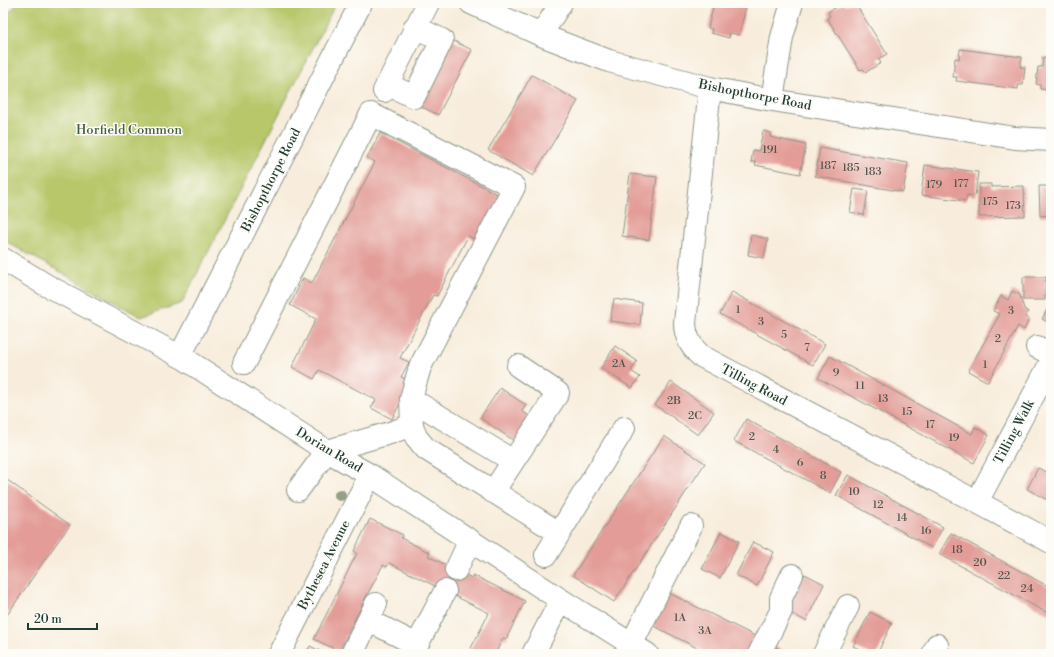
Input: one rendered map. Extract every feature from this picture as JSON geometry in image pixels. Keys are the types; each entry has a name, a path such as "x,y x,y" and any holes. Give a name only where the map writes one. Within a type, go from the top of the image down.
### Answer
{"street":[{"name":"Bishopthorpe Road","path":"180,356 362,3"},
{"path":"415,27 442,40 414,97 385,87 415,27 428,3"},
{"name":"Bishopthorpe Road","path":"471,3 541,35 609,61 710,88 772,100 1015,138 1051,140"},
{"path":"541,35 561,3"},
{"path":"772,100 782,38 792,3"},
{"name":"Tilling Road","path":"710,88 685,323 685,332 688,341 694,350 701,356 1051,542"},
{"path":"244,363 371,114 514,187 420,367 411,399 412,424 416,437 426,449 559,533"},
{"name":"Dorian Road","path":"3,259 46,285 180,356 639,649"},
{"name":"Tilling Walk","path":"977,502 1046,355"},
{"path":"493,492 558,393 518,366"},
{"path":"411,399 513,461"},
{"path":"298,490 327,450 390,433 412,424"},
{"path":"546,555 624,428"},
{"name":"Bythesea Avenue","path":"278,654 370,476"},
{"path":"639,649 691,526"},
{"path":"456,570 470,540"},
{"path":"759,654 781,611 781,598 792,575"},
{"path":"353,652 372,612 417,645 445,591"},
{"path":"533,654 561,600"},
{"path":"824,654 848,606"}],"green space":[{"name":"Horfield Common","path":"18,3 336,3 182,303 141,317 3,240 3,18"}],"building":[{"path":"714,3 747,3 739,35 730,33 729,38 711,33 712,29 708,28"},
{"path":"843,3 845,6 855,3 887,54 878,59 881,63 866,72 863,69 860,70 827,18 830,16 828,12"},
{"path":"450,39 472,50 438,115 416,104"},
{"path":"960,49 1022,57 1020,67 1025,67 1023,85 1018,85 1018,89 956,81 957,77 953,77 955,58 959,59"},
{"path":"1043,57 1051,58 1051,90 1040,89 1040,85 1036,84 1038,67 1042,67"},
{"path":"532,75 578,101 533,176 488,150"},
{"path":"763,131 771,133 770,137 806,145 800,174 755,165 756,162 751,162 753,150 759,151"},
{"path":"380,133 501,196 478,241 468,236 437,296 433,295 400,358 409,362 401,377 411,382 392,419 371,408 376,400 319,370 314,379 292,367 316,319 290,305 303,278 312,283 375,162 367,158"},
{"path":"820,148 908,163 903,192 815,176"},
{"path":"925,165 978,172 975,196 967,195 966,201 921,195"},
{"path":"630,174 657,177 649,240 622,236"},
{"path":"979,184 991,184 991,187 1024,186 1025,216 979,217"},
{"path":"1039,186 1051,186 1051,215 1040,216"},
{"path":"854,189 868,191 864,215 850,212"},
{"path":"751,235 768,239 764,258 748,255"},
{"path":"1023,277 1046,277 1045,300 1023,300"},
{"path":"1012,291 1020,295 1024,309 1028,312 1025,317 1029,319 1024,330 1018,326 988,382 968,371 1000,314 993,311 1001,296 1008,300"},
{"path":"732,292 825,344 813,365 720,314"},
{"path":"614,299 642,303 640,325 610,321"},
{"path":"1051,302 1051,324 1042,319"},
{"path":"615,346 637,361 631,371 640,377 632,388 601,368"},
{"path":"830,356 972,434 975,427 989,435 974,463 818,378"},
{"path":"671,382 714,412 698,435 655,405"},
{"path":"500,388 526,405 522,411 532,418 516,442 480,418"},
{"path":"746,419 841,472 830,493 734,441"},
{"path":"664,436 705,463 614,602 573,575"},
{"path":"1038,468 1051,474 1051,502 1027,489"},
{"path":"848,475 943,527 932,548 836,495"},
{"path":"3,477 70,525 3,621"},
{"path":"370,519 403,535 401,538 430,553 428,556 472,578 473,575 525,601 506,639 503,638 495,654 468,654 489,613 389,563 387,567 383,565 339,651 314,639 357,553 354,551"},
{"path":"721,532 739,541 720,578 702,569"},
{"path":"951,533 1051,588 1051,615 939,554"},
{"path":"753,542 774,552 757,586 736,575"},
{"path":"805,574 824,584 806,621 786,611"},
{"path":"669,593 757,637 749,654 709,654 652,625"},
{"path":"870,612 892,623 877,654 869,654 853,646"},
{"path":"772,645 789,654 767,654"},
{"path":"310,646 326,654 306,654"}]}
